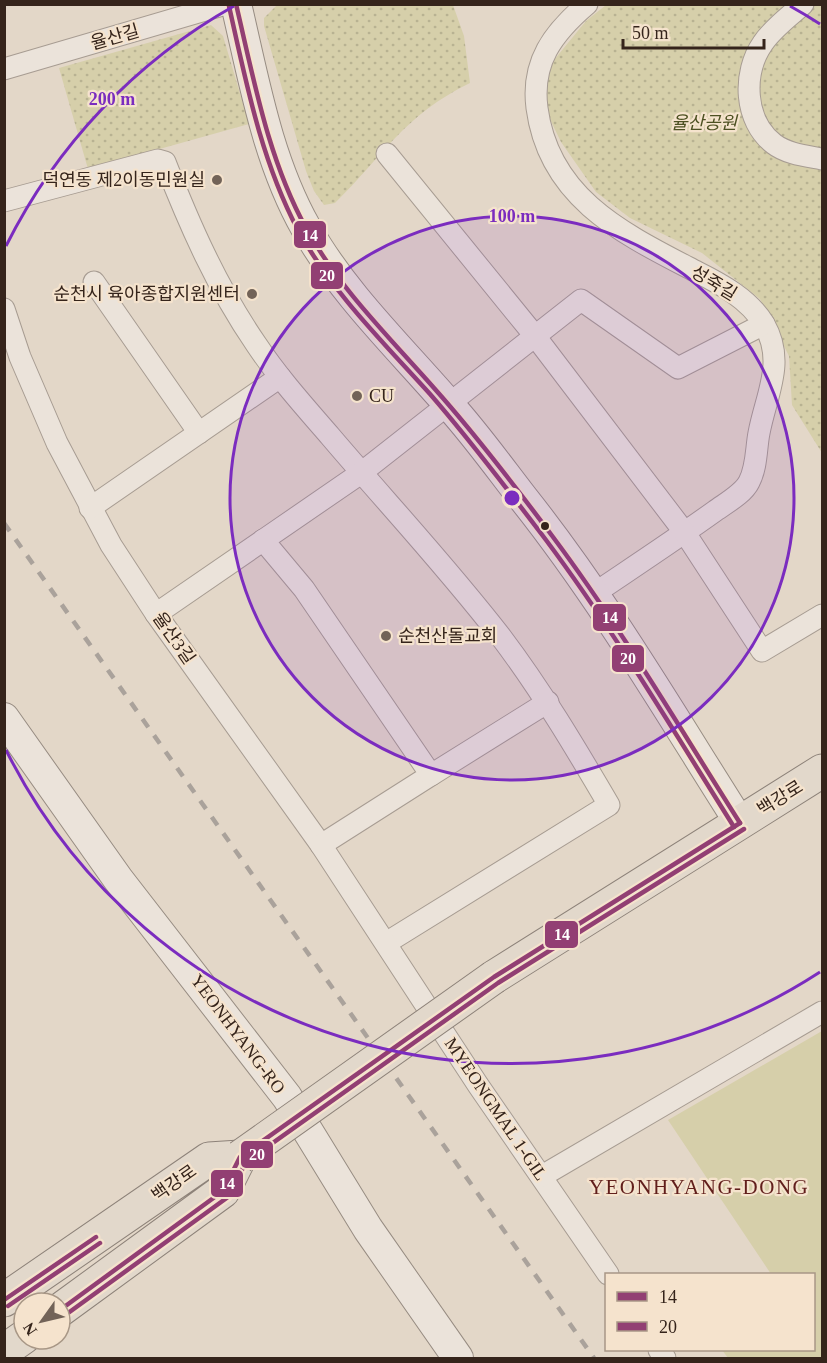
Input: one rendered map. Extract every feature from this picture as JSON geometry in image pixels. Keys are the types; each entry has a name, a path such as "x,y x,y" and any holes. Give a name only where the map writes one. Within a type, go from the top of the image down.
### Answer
{"main road":[{"name":"백강로","path":"72,1301 224,1191 240,1157 494,978 822,771"},
{"name":"백강로","path":"4,1300 209,1159 240,1157"}],"street":[{"name":"율산길","path":"4,69 226,4"},
{"path":"236,4 269,140 288,193 305,227 342,280 420,374 450,406 595,593 740,823"},
{"name":"성죽길","path":"587,4 556,34 535,79 543,139 560,171 586,206 626,236 731,291 750,307 764,324 774,352 775,373 759,432 749,482 741,492 685,533 595,593"},
{"path":"803,4 762,44 751,69 748,90 751,109 760,128 774,144 790,152 822,159"},
{"path":"387,154 535,336 685,533 762,651 822,615"},
{"path":"4,201 158,160 165,162 189,225 217,282 241,322 279,377 480,611 548,702 609,805 386,942"},
{"path":"94,282 199,433"},
{"path":"156,614 361,473 450,406 581,300 678,368 764,324"},
{"name":"율산3길","path":"4,309 39,404 90,508 156,614 321,844 386,942"},
{"path":"90,508 279,377"},
{"path":"263,540 304,589 431,775"},
{"path":"321,844 548,702"},
{"name":"YEONHYANG-RO","path":"4,718 118,879 287,1097 368,1229 458,1359"},
{"name":"MYEONGMAL 1-GIL","path":"386,942 483,1092 607,1273"},
{"path":"542,1176 822,1012"}],"green space":[{"path":"277,5 453,5 464,36 470,83 447,95 411,122 335,203 324,205 314,191 306,171 264,26 264,18"},
{"name":"율산공원","path":"606,5 822,5 822,453 792,405 789,356 760,299 702,253 630,218 596,192 561,142 547,113 546,81 554,60 586,21"},
{"path":"211,25 223,36 249,124 88,169 59,68"},
{"path":"822,1031 822,1358 728,1358 723,1351 815,1351 815,1273 770,1273 668,1120"}],"railway":[{"path":"4,523 594,1358"}],"transit line":[{"name":"14","path":"236,4 272,147 293,202 319,250 349,292 480,442 578,571 626,642 740,823"},
{"name":"20","path":"229,6 264,148 285,203 312,253 359,316 460,430 571,574 619,645 734,827"},
{"name":"14","path":"72,1301 223,1191 240,1157 494,977 740,823"},
{"name":"20","path":"72,1310 228,1197 246,1162 498,983 744,829"},
{"name":"14","path":"4,1300 96,1237"},
{"name":"20","path":"8,1306 100,1243"}],"place":[{"name":"덕연동 제2이동민원실","path":"217,180"},
{"name":"순천시 육아종합지원센터","path":"252,294"},
{"name":"CU","path":"357,396"},
{"name":"순천산돌교회","path":"386,636"}],"district":[{"name":"YEONHYANG-DONG","path":"699,1187"}]}
